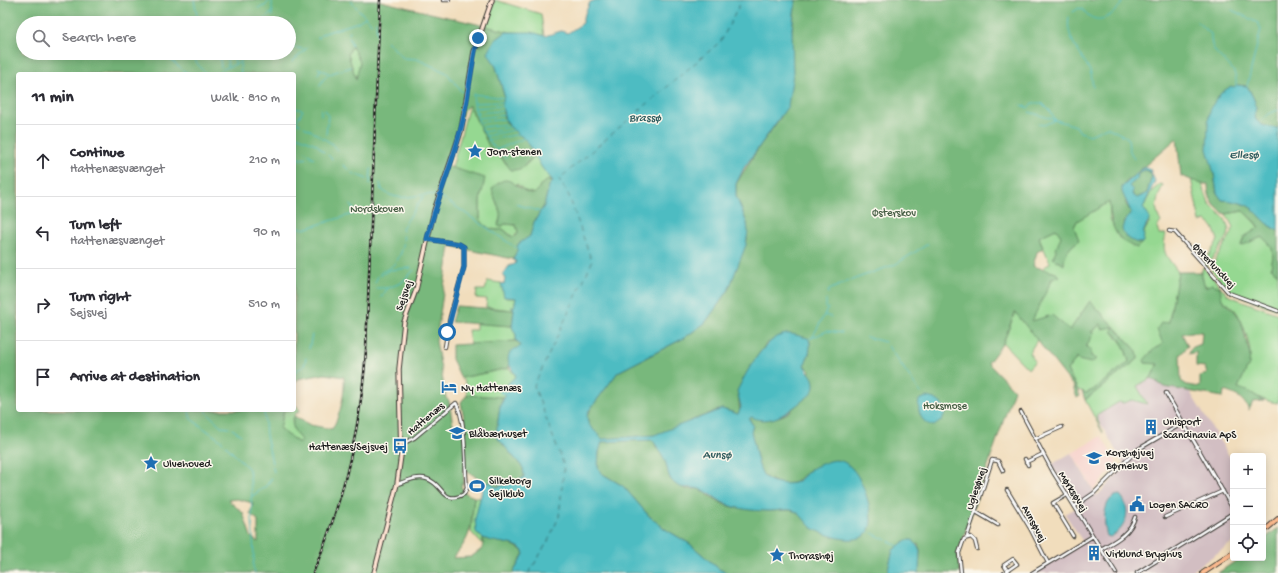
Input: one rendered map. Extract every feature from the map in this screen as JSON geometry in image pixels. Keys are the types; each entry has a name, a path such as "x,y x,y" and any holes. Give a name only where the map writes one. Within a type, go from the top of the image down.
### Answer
{"main road":[{"path":"1266,530 1278,520"},
{"path":"1203,573 1230,557"},
{"path":"1208,573 1230,557"}],"street":[{"path":"443,0 449,0"},
{"path":"487,0 492,1"},
{"name":"Sejsvej","path":"374,573 397,484 402,444 399,369 405,317 417,287 436,204 462,126 472,58 492,1"},
{"name":"Østerlundvej","path":"1169,230 1175,232 1229,293 1278,311"},
{"path":"427,239 459,244 464,247 464,267 450,318 445,348"},
{"path":"1166,393 1230,504"},
{"name":"Hattenæs","path":"397,484 416,478 429,479 438,486 445,495 453,498 464,494 467,488 464,433 461,417 456,403 414,438 402,444"},
{"name":"Mørksøvej","path":"1021,412 1042,454 1116,573"},
{"path":"1075,506 1094,493 1137,450 1183,423"},
{"path":"1035,439 1062,427"},
{"path":"1026,462 1042,454"},
{"name":"Uglesøvej","path":"961,573 959,554 976,512 992,460 998,461 1003,471"},
{"name":"Avnsøvej","path":"1007,490 1030,528 1048,563"},
{"path":"1165,517 1223,491"},
{"path":"1067,495 1053,504 1073,536"},
{"path":"976,512 998,525"},
{"path":"1137,573 1230,515"},
{"path":"1101,549 1123,535 1130,528 1135,517"},
{"path":"1032,573 1092,536"},
{"path":"967,537 975,541 977,549"},
{"path":"1004,573 1008,572 1017,564 1014,559 1004,565 1008,572"}],"shaded area":[{"path":"1151,378 1164,387 1190,392 1230,457 1230,544 1189,573 1034,573 1083,542 1065,514 1078,507 1051,465 1071,453 1097,496 1125,466 1096,416 1119,402 1123,403 1132,400 1147,403 1137,386"},
{"name":"Korshøjvej Børnehus","path":"1101,436 1117,463 1094,490 1072,453"}],"green space":[{"name":"Nordskoven","path":"0,0 376,0 510,32 499,37 491,46 492,60 496,67 504,95 503,115 507,124 527,141 536,156 520,169 511,170 501,157 491,150 469,105 463,111 447,166 485,178 480,201 480,219 490,228 496,230 503,229 512,237 516,236 518,232 516,225 505,224 501,227 498,226 500,211 492,189 497,184 505,180 512,182 526,192 534,194 540,185 550,179 552,182 549,186 544,206 534,222 532,232 527,240 518,244 517,251 513,259 450,246 436,341 446,398 449,401 453,425 465,424 461,402 467,395 503,397 500,406 496,436 523,468 525,475 521,479 496,487 492,483 486,484 463,468 464,483 462,483 461,487 463,492 474,497 472,515 468,536 460,550 453,558 471,557 483,548 483,538 511,544 516,546 524,553 513,573 0,573","holes":["352,46 360,62 356,79 348,54","237,499 253,503 250,514 258,520 258,542 251,537 243,513 228,500"]},
{"path":"495,0 541,14 544,36 534,33 510,32 484,26"},
{"name":"Østerskov","path":"796,0 1278,0 1278,128 1258,122 1255,116 1256,106 1254,98 1250,90 1247,86 1237,85 1214,174 1217,193 1222,200 1243,204 1250,207 1278,231 1278,274 1271,268 1273,254 1271,247 1262,237 1241,246 1244,237 1260,227 1243,211 1225,214 1212,202 1208,184 1202,184 1181,176 1177,138 1125,183 1126,204 1131,212 1123,223 1137,243 1142,243 1137,248 1122,240 1118,236 1111,218 1109,202 1077,221 1074,227 1079,240 1066,253 1064,265 1053,258 1061,236 1056,229 1039,237 1043,248 1037,252 1033,266 1056,273 1060,276 1052,279 1032,321 1052,315 1070,330 1090,301 1137,351 1138,359 1085,400 1082,391 1086,393 1093,390 1129,362 1123,345 1112,331 1114,327 1102,329 1101,324 1091,332 1094,333 1086,347 1091,349 1091,356 1097,359 1091,363 1078,360 1077,358 1067,370 1080,396 1077,398 1073,386 1015,312 1003,343 988,363 1014,390 960,547 958,557 960,573 919,573 920,550 918,544 893,550 887,573 728,573 719,569 690,544 665,529 649,516 623,486 601,473 598,467 601,442 598,435 589,425 587,416 593,405 618,372 684,338 705,323 728,291 747,240 747,223 736,196 736,184 761,144 781,117","holes":["791,335 810,341 809,354 804,365 810,371 797,403 792,410 777,417 751,417 749,419 753,425 751,432 760,470 766,478 781,484 794,483 811,469 866,495 871,521 867,531 813,528 797,512 790,510 769,511 733,507 725,505 699,489 685,489 670,479 666,462 655,445 690,421 716,411 722,409 738,414 740,413 738,391 755,360 766,344 782,336"]},
{"path":"352,46 360,62 356,80 348,54"},
{"path":"469,105 491,150 501,157 504,162 521,169 533,157 536,156 546,173 552,178 552,182 550,179 539,187 535,194 525,191 517,184 493,193 501,215 498,224 501,227 505,224 516,225 518,232 513,237 503,229 496,230 490,228 480,219 480,201 484,183 452,168"},
{"path":"1144,170 1149,171 1152,176 1147,193 1137,198 1128,186 1138,174"},
{"path":"1191,179 1202,184 1209,203 1225,219 1229,230 1228,236 1207,267 1204,263 1218,240 1213,227 1206,221 1200,222"},
{"path":"1160,184 1163,185 1158,199 1157,212 1161,222 1157,227 1159,234 1166,234 1164,246 1165,251 1178,272 1169,322 1163,344 1154,349 1145,363 1158,363 1151,378 1137,386 1147,404 1132,400 1123,403 1119,402 1096,416 1103,433 1085,400 1138,359 1137,351 1090,301 1070,330 1031,321 1038,304 1056,273 1042,269 1050,263 1039,237 1056,229 1061,236 1063,258 1067,251 1078,240 1074,227 1077,221 1109,201 1110,219 1119,238 1142,243 1144,232 1149,223 1146,212 1143,208 1151,192"},
{"path":"1243,211 1260,228 1244,237 1241,245 1262,237 1271,247 1273,258 1271,268 1278,274 1278,308 1275,309 1231,292 1211,270 1212,265 1232,233 1233,227 1226,214"},
{"path":"1203,267 1229,296 1278,314 1278,403 1266,401 1238,388 1247,368 1250,356 1248,339 1235,310 1206,287 1202,275"},
{"path":"1178,272 1201,272 1205,287 1212,284 1220,287 1222,300 1234,310 1241,320 1250,355 1249,364 1238,388 1250,392 1264,401 1253,402 1249,410 1242,400 1229,392 1224,391 1223,397 1164,387 1151,378 1158,364 1145,363 1144,360 1154,349 1163,344 1157,329 1161,323 1169,322","holes":["1202,332 1201,344 1191,348 1189,354 1196,352 1196,366 1205,367 1207,374 1200,376 1200,387 1187,385 1181,381 1180,355 1188,346 1182,334"]},
{"path":"488,281 501,283 506,298 516,298 514,308 512,307 514,310 486,307 487,299 476,298 477,290 485,290"},
{"path":"456,306 514,310 512,326 451,322"},
{"path":"1016,311 1037,340 1029,353 1035,361 1028,369 1003,343"},
{"path":"476,323 512,326 516,335 516,341 470,344 468,330 476,330"},
{"path":"1101,324 1114,328 1112,331 1124,346 1129,362 1093,390 1086,393 1078,390 1067,370 1078,357 1091,356 1086,347 1094,333 1091,332"},
{"path":"516,341 521,346 510,354 509,368 461,378 452,359 452,345"},
{"path":"509,368 516,376 508,384 508,390 503,397 467,395 465,382 461,378"},
{"path":"297,406 300,411 295,414 292,422 297,435 301,440 300,443 280,429 284,412 296,412"},
{"path":"474,497 480,498 475,521 478,535 483,538 482,544 471,532"},
{"path":"1278,528 1278,573 1218,573 1236,561 1266,561 1266,538"}],"water":[{"name":"Brassø","path":"596,0 796,0 792,28 793,74 788,106 744,168 736,184 736,196 747,223 748,231 746,245 728,291 705,323 684,338 618,372 588,412 587,417 589,424 602,439 654,435 722,409 738,414 741,407 737,391 745,375 763,349 770,342 786,334 808,338 810,348 804,365 811,375 814,383 811,393 808,397 785,413 772,419 765,420 751,417 749,419 753,425 751,432 758,462 765,477 775,482 787,484 796,482 812,469 830,461 839,460 847,464 860,480 868,502 871,521 869,530 864,536 856,539 838,538 814,529 795,511 761,511 740,508 727,505 703,490 680,487 670,479 664,458 653,440 602,442 599,452 598,467 601,473 623,486 649,516 665,529 690,544 719,569 728,573 513,573 524,554 521,549 510,544 487,540 476,532 475,519 484,482 486,484 491,482 494,486 498,487 524,477 523,468 496,436 500,406 508,390 508,383 516,376 509,364 509,353 521,346 516,340 516,335 512,327 514,309 511,307 514,307 516,298 504,297 501,283 504,284 505,278 503,275 509,266 515,264 516,261 513,260 518,244 530,236 534,222 544,206 549,186 553,181 542,168 527,141 510,127 505,119 502,106 504,95 496,67 488,53 494,41 506,32 532,32 545,36 561,31 568,33 583,23 583,18 590,2"},
{"name":"Ellesø","path":"1237,85 1247,86 1250,90 1256,106 1255,116 1258,122 1278,128 1278,231 1250,207 1243,204 1222,200 1217,193 1214,174 1207,149 1208,122 1211,107 1221,93 1231,86 1234,87"},
{"path":"1146,167 1150,169 1155,181 1143,208 1148,215 1149,220 1144,231 1142,243 1130,240 1122,231 1123,224 1131,212 1122,192 1122,187","holes":["1144,170 1149,171 1152,176 1147,193 1137,198 1132,194 1133,190 1129,186 1137,179 1138,174"]},
{"path":"926,397 939,402 944,410 945,414 941,421 934,426 923,420 919,413 919,400"},
{"path":"1120,495 1126,506 1126,519 1116,534 1110,537 1107,536 1106,531 1105,511 1110,500"},
{"path":"906,540 913,540 920,550 919,573 887,573 893,550"}],"waterway":[{"path":"194,0 197,15"},
{"path":"258,8 265,6 270,0"},
{"path":"272,0 272,16"},
{"path":"350,0 357,8"},
{"path":"1073,12 1079,8 1089,16 1099,19 1108,17 1116,11 1122,3"},
{"path":"358,9 372,24"},
{"path":"1232,10 1258,23 1261,29 1247,86"},
{"path":"268,16 273,11"},
{"path":"318,38 322,34 358,22 365,17"},
{"path":"1069,17 1069,32 1090,71 1093,87"},
{"path":"376,21 377,34"},
{"path":"1197,22 1211,34 1214,50 1233,70 1236,77 1236,86"},
{"path":"349,37 352,46"},
{"path":"387,41 403,58 417,59 447,73 461,91 464,92"},
{"path":"296,48 304,49"},
{"path":"296,58 307,48"},
{"path":"171,60 181,68"},
{"path":"195,60 205,72"},
{"path":"220,60 221,67"},
{"path":"227,60 228,66"},
{"path":"235,60 235,64"},
{"path":"240,60 241,72"},
{"path":"223,69 239,63"},
{"path":"320,86 325,77 351,67"},
{"path":"318,68 330,74"},
{"path":"318,74 321,69"},
{"path":"504,98 473,94 476,113 482,130 492,145 506,158"},
{"path":"474,103 503,102"},
{"path":"1021,105 1028,108 1032,103 1042,103 1051,112 1055,120 1044,125 1038,124"},
{"path":"474,108 502,106"},
{"path":"296,108 303,110 296,122"},
{"path":"321,109 321,115"},
{"path":"325,110 328,116 326,135"},
{"path":"1259,123 1270,113 1278,110"},
{"path":"476,113 502,111"},
{"path":"1029,112 1076,126 1080,132 1090,135 1107,127 1128,138 1129,149 1134,159"},
{"path":"479,118 503,115"},
{"path":"481,122 505,119"},
{"path":"296,122 300,124"},
{"path":"483,127 507,124"},
{"path":"304,127 312,131"},
{"path":"484,132 510,127"},
{"path":"486,136 514,130"},
{"path":"313,132 331,143 338,150"},
{"path":"488,140 520,134"},
{"path":"296,136 316,144 324,152"},
{"path":"496,150 525,138"},
{"path":"304,151 314,158"},
{"path":"296,155 299,159 313,158"},
{"path":"328,155 332,159"},
{"path":"343,165 349,170"},
{"path":"370,184 371,169"},
{"path":"352,173 367,179"},
{"path":"380,183 382,190"},
{"path":"380,188 387,193 400,197 436,195"},
{"path":"403,231 402,228 423,197"},
{"path":"441,197 446,200"},
{"path":"449,202 512,245"},
{"path":"516,204 541,212"},
{"path":"351,205 356,213"},
{"path":"296,226 304,229 356,213"},
{"path":"375,283 379,274 391,267 399,258 403,246 403,235"},
{"path":"828,293 829,290 849,281 896,264 928,244"},
{"path":"514,246 518,249"},
{"path":"381,275 389,270 411,268"},
{"path":"381,297 388,288 401,283 414,270"},
{"path":"376,288 388,288"},
{"path":"826,300 826,309"},
{"path":"812,338 828,308"},
{"path":"824,315 831,317"},
{"path":"809,339 827,331 842,333"},
{"path":"309,349 312,335"},
{"path":"866,337 885,342"},
{"path":"888,346 921,393"},
{"path":"304,366 306,358"},
{"path":"296,371 304,366"},
{"path":"501,392 506,393"},
{"path":"189,412 191,419 223,442"},
{"path":"206,412 222,427 229,428"},
{"path":"264,412 266,435 274,472"},
{"path":"232,429 241,435"},
{"path":"225,445 249,469 252,496"},
{"path":"255,573 253,567 254,559 251,497 266,486 272,478"},
{"path":"872,533 886,540"},
{"path":"889,541 898,546"}],"ferry route":[{"path":"529,573 548,541 559,517 564,466 534,386 592,262 569,196 559,179 721,41 742,0"}],"railway":[{"path":"313,573 324,546 342,492 355,436 364,379 380,0"}],"place":[{"name":"Jorn-stenen","path":"475,151"},
{"name":"Ny Hattenæs","path":"449,387"},
{"name":"Unisport Scandinavia ApS","path":"1151,427"},
{"name":"Blåbærhuset","path":"457,433"},
{"name":"Hattenæs/Sejsvej","path":"400,446"},
{"name":"Korshøjvej Børnehus","path":"1094,458"},
{"name":"Ulvehoved","path":"151,463"},
{"name":"Silkeborg Sejlklub","path":"477,486"},
{"name":"Logen SACRO","path":"1137,504"},
{"name":"Virklund Bryghus","path":"1094,553"},
{"name":"Thorashøj","path":"777,555"}],"route":[{"path":"447,332 464,267 464,247 459,244 427,239 434,211 462,126 472,58 478,38"}],"park label":[{"name":"Hoksmose","path":"945,405"}],"water label":[{"name":"Avnsø","path":"717,454"}]}
